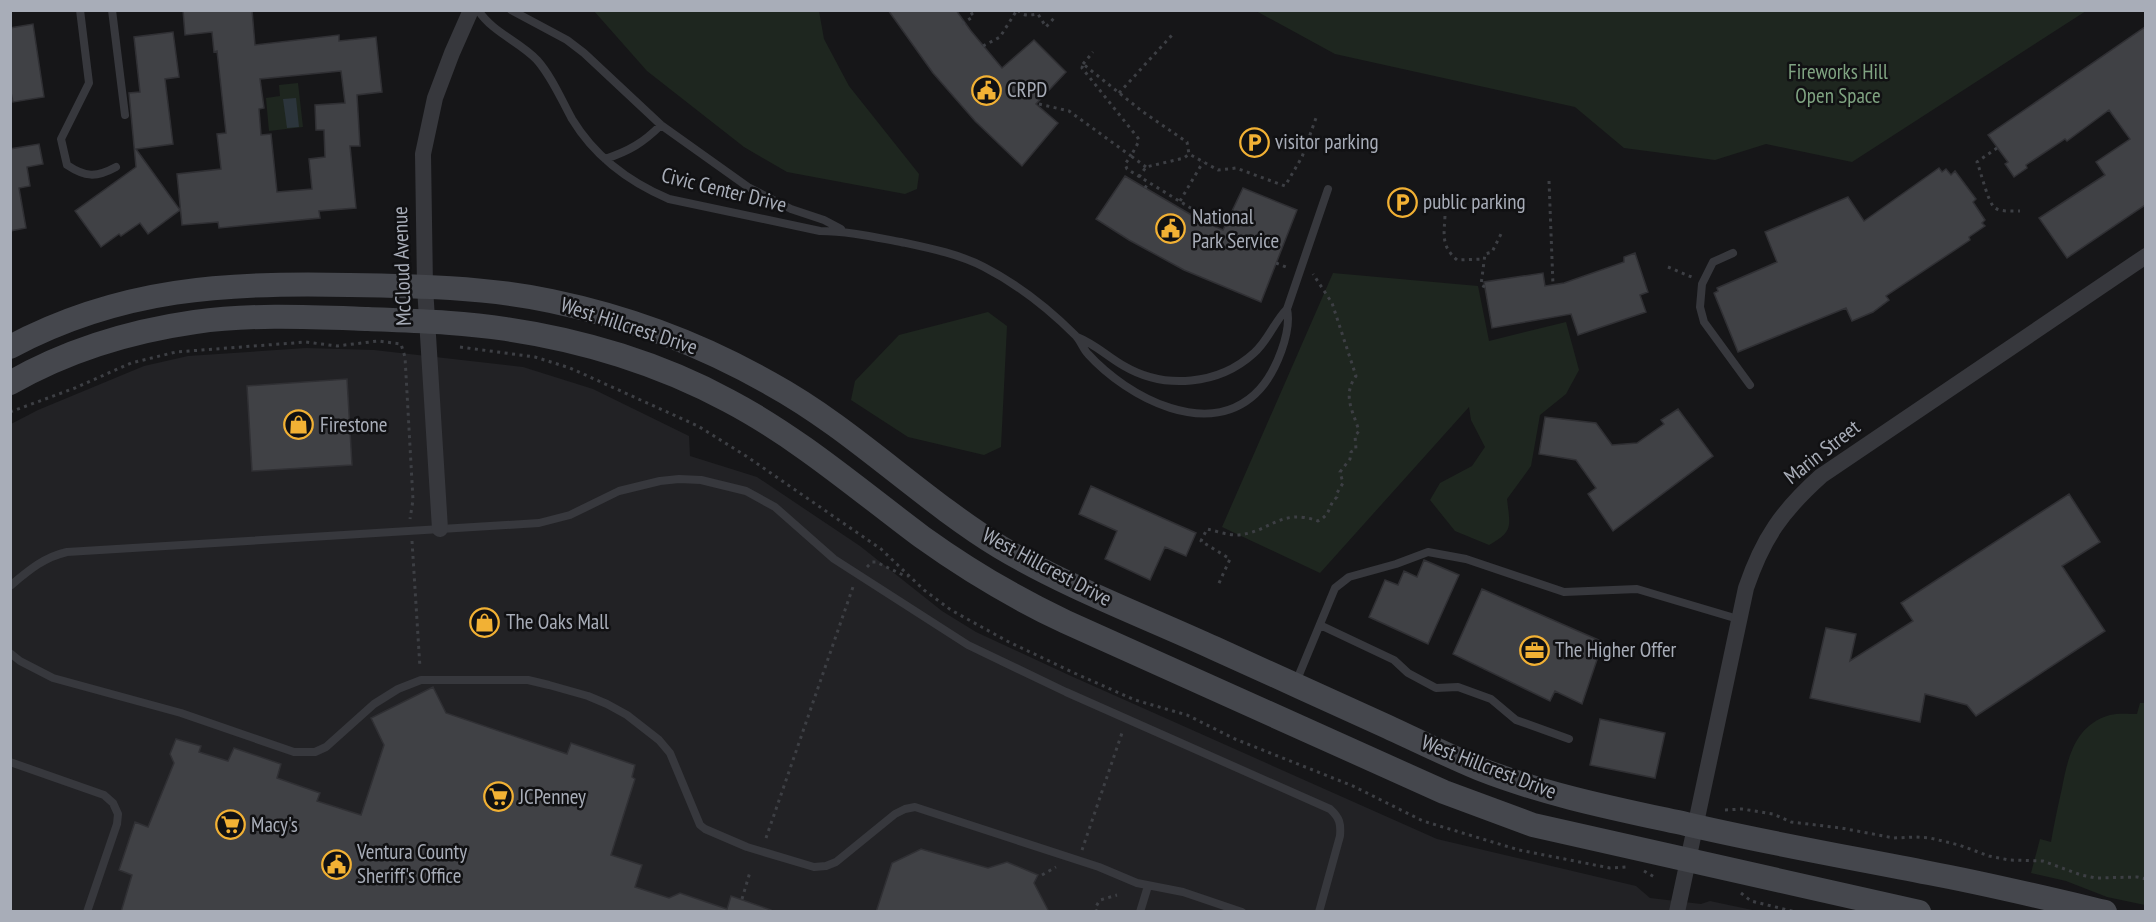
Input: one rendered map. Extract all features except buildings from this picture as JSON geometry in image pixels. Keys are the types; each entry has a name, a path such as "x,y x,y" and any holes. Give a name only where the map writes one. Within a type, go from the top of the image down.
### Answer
{"main road":[{"name":"West Hillcrest Drive","path":"10,346 80,315 130,300 182,290 227,285 424,287 511,294 553,301 641,325 693,345 776,386 819,414 955,517 1000,547 1082,589 1493,774 1558,795 1695,826 1876,864 1931,873 2105,912"},
{"name":"West Hillcrest Drive","path":"10,383 84,350 140,333 197,322 246,318 427,321 506,329 565,339 635,360 679,378 727,400 762,420 961,563 1011,595 1444,792 1489,810 1567,834 1688,858 1918,912"}],"street":[{"name":"McCloud Avenue","path":"440,529 424,287 423,154 435,98 471,10"},
{"name":"Marin Street","path":"1677,912 1738,619 1746,588 1764,543 1777,522 1821,476 2145,256"}],"lane":[{"path":"80,10 89,83 61,139 67,165 82,175 105,173 116,167"},
{"path":"112,10 125,115"},
{"name":"Civic Center Drive","path":"478,10 486,23 520,44 536,60 550,77 573,120 588,142 632,180 669,199 820,231 844,231 934,249 983,266 1015,285 1077,337 1087,353 1122,383 1147,398 1183,412 1210,413 1234,407 1249,399 1271,374 1279,356 1289,320 1287,309"},
{"name":"Civic Center Drive","path":"511,10 567,40 661,125 766,197 844,231"},
{"name":"Civic Center Drive","path":"605,159 630,150 651,136 661,125"},
{"name":"Civic Center Drive","path":"1077,337 1093,343 1123,366 1143,376 1187,382 1213,377 1236,367 1255,353 1287,309 1328,189"},
{"path":"1733,254 1713,262 1702,284 1700,307 1704,322 1750,385"},
{"path":"10,586 40,562 67,552 554,520 570,515 619,491 679,479 701,480 746,491 775,507 834,559 968,645 1066,692 1330,809 1341,824 1340,836 1319,912"},
{"path":"1295,685 1335,588 1341,582 1349,577 1428,552 1466,559 1564,592 1637,589 1738,619"},
{"path":"1320,625 1394,660 1408,673 1436,688 1458,687 1491,699 1516,720 1569,739"},
{"path":"10,653 20,661 53,678 180,713 294,752 315,752 327,747 374,704 410,683 437,679 528,680 588,696 644,726 670,753 700,825 747,848 814,867 826,866 844,856 895,814 915,807 1099,867 1148,886 1184,892 1242,912"},
{"path":"10,762 89,788 104,795 113,803 118,813 117,824 87,912"},
{"path":"1140,912 1148,886"}],"path":[{"path":"962,24 971,18 970,10"},
{"path":"984,46 1000,37 1017,10 1027,16 1038,14 1046,27 1056,16"},
{"path":"1119,93 1172,35"},
{"path":"1093,52 1082,68 1139,141 1125,164 1127,169 1202,215 1228,218"},
{"path":"1083,64 1187,142 1189,154"},
{"path":"1039,104 1069,111 1146,166 1184,158 1189,154"},
{"path":"1189,154 1218,170 1236,168 1285,186 1302,157 1316,118"},
{"path":"1997,148 1977,162 1990,200 1993,207 1997,209 2020,211"},
{"path":"1180,201 1203,162"},
{"path":"1139,177 1146,166"},
{"path":"1549,181 1553,285"},
{"path":"1145,188 1148,183"},
{"path":"1462,206 1500,207"},
{"path":"1200,220 1202,215"},
{"path":"1445,216 1444,238 1448,252 1457,260 1483,259"},
{"path":"1485,286 1481,285 1483,259 1485,254 1492,252 1501,234"},
{"path":"1276,263 1287,267"},
{"path":"1668,267 1702,284"},
{"path":"1219,583 1230,559 1201,541 1208,529 1235,535 1282,519 1303,516 1318,521 1327,516 1342,483 1340,472 1350,459 1351,452 1356,449 1355,436 1359,431 1348,398 1350,384 1356,376 1332,303 1313,274"},
{"path":"10,412 75,388 131,363 176,352 306,342 337,346 378,341 401,344 405,357 413,500 410,513"},
{"path":"412,545 420,668"},
{"path":"868,566 876,562 910,576"},
{"path":"766,838 852,586"},
{"path":"1082,850 1123,730"},
{"path":"1725,810 1742,809 1773,814 1791,822 1894,838 1930,838 1999,858 2043,861 2096,878 2137,877 2145,879"},
{"path":"1042,875 1056,867"},
{"path":"742,899 750,872"},
{"path":"1738,890 1751,901 1796,912"},
{"path":"1097,912 1095,909 1100,900 1117,895"}],"shaded area":[{"path":"296,98 299,127 287,128 283,99"},
{"name":"The Oaks Mall","path":"306,348 374,350 523,367 593,389 689,436 690,456 757,477 860,546 942,611 976,632 1071,676 1437,839 1636,886 1650,898 1701,904 1710,901 1757,911 11,912 11,424 38,410 144,366 188,356"}],"green space":[{"path":"594,11 819,11 824,39 849,86 919,174 917,189 905,194 787,172 744,147 647,71"},
{"name":"Fireworks Hill Open Space","path":"1256,11 2086,11 1852,162 1766,144 1715,160 1624,148 1575,107 1335,54"},
{"path":"298,83 303,127 269,131 266,98 280,96 279,85"},
{"path":"1333,273 1478,286 1489,341 1566,322 1579,370 1566,394 1540,415 1531,466 1507,499 1508,527 1503,536 1489,545 1455,531 1430,500 1440,483 1472,466 1485,447 1471,420 1469,407 1320,573 1222,527"},
{"path":"988,312 1007,326 1001,447 984,455 908,437 851,400 855,381 899,335"},
{"path":"2140,703 2145,703 2145,905 2107,897 2066,881 2031,873 2040,839 2051,842 2067,765 2081,734 2098,720 2110,715 2137,714"}],"place":[{"name":"CRPD","path":"986,90"},
{"name":"visitor parking","path":"1254,142"},
{"name":"public parking","path":"1402,202"},
{"name":"National Park Service","path":"1171,229"},
{"name":"Firestone","path":"299,425"},
{"name":"The Oaks Mall","path":"485,622"},
{"name":"The Higher Offer","path":"1534,650"},
{"name":"JCPenney","path":"498,797"},
{"name":"Macy's","path":"230,825"},
{"name":"Ventura County Sheriff's Office","path":"336,864"}]}
